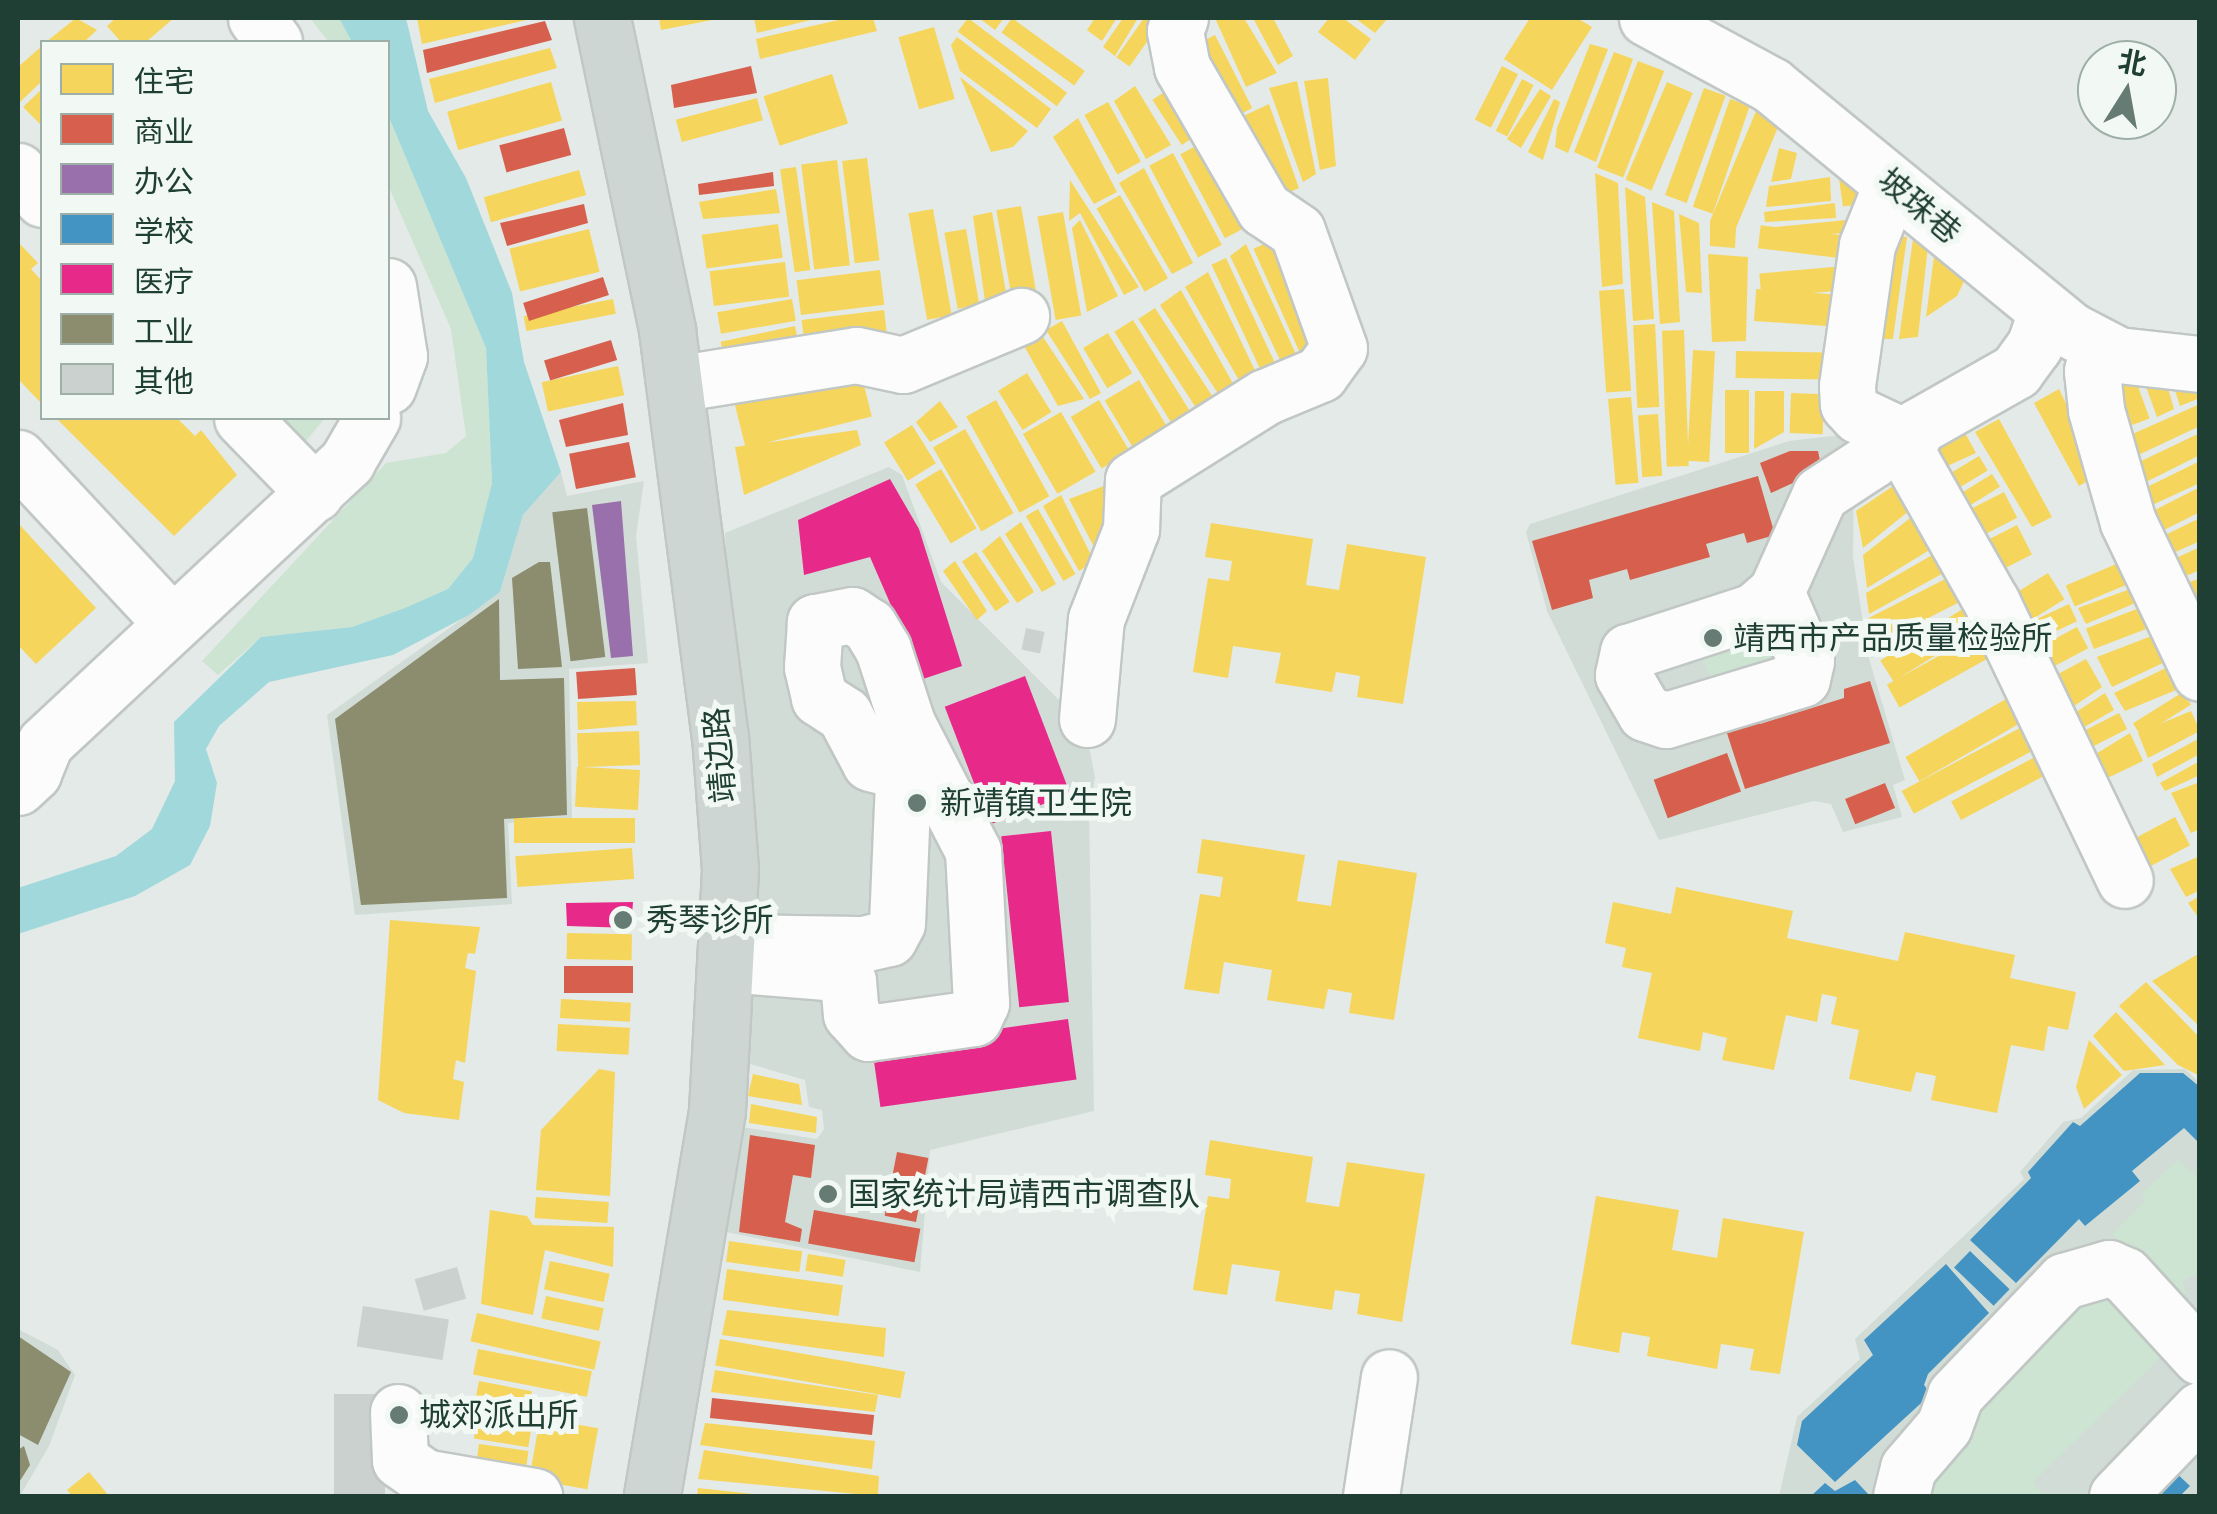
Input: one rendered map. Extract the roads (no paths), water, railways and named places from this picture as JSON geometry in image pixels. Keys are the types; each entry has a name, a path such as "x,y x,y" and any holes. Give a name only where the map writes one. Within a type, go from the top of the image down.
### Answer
{"main road":[{"name":"靖边路","path":"569,18 641,335 693,777 688,1107 628,1496"},
{"name":"靖边路","path":"602,18 675,384 720,736 730,870 717,1111 652,1496"}],"street":[{"path":"256,18 272,40"},
{"path":"1087,719 1096,620 1131,529 1133,480 1265,397 1320,374 1339,348 1298,231 1264,209 1182,67 1175,31 1180,18"},
{"name":"坡珠巷","path":"1647,18 1772,85 1846,141 1891,185 2046,312 2098,348 2144,361 2200,364"},
{"path":"18,172 40,197"},
{"path":"1891,185 1869,235 1847,386 1848,404 1858,415 1899,435 1992,603 2125,880"},
{"path":"390,300 398,356 390,380"},
{"path":"1776,592 1801,546 1810,508 1899,435 1933,415 1979,397 2016,371 2034,346 2046,312"},
{"path":"675,384 856,355 903,364 1021,316"},
{"path":"2098,348 2092,371 2096,410 2128,522 2200,673"},
{"path":"244,420 315,492"},
{"path":"27,750 315,492 346,461 371,420"},
{"path":"18,458 171,622"},
{"path":"852,616 870,626 883,649 907,723 973,851 981,1003 974,1018 868,1032 850,1014 848,981 839,973 727,953 862,944 889,938 897,923 903,781 894,769 870,763 844,714 818,698 812,667 815,622 852,616"},
{"path":"1900,1496 1908,1468 1944,1426 1955,1395 2064,1281 2109,1268 2126,1275 2200,1357"},
{"path":"1371,1496 1389,1377"},
{"path":"398,1412 400,1460 424,1477 534,1496"},
{"path":"2117,1496 2190,1441"}],"water":[{"path":"339,18 406,18 428,111 466,178 512,293 524,362 561,472 523,515 500,592 469,615 393,655 269,682 219,726 206,749 217,783 210,826 190,865 135,896 18,934 18,888 116,856 152,829 175,781 174,722 261,637 352,627 405,608 448,589 473,558 492,483 486,348 390,120 390,40 351,40"}],"place":[{"name":"靖西市产品质量检验所","path":"1713,638"},
{"name":"新靖镇卫生院","path":"917,803"},
{"name":"秀琴诊所","path":"623,920"},
{"name":"国家统计局靖西市调查队","path":"828,1194"},
{"name":"城郊派出所","path":"399,1415"}]}
